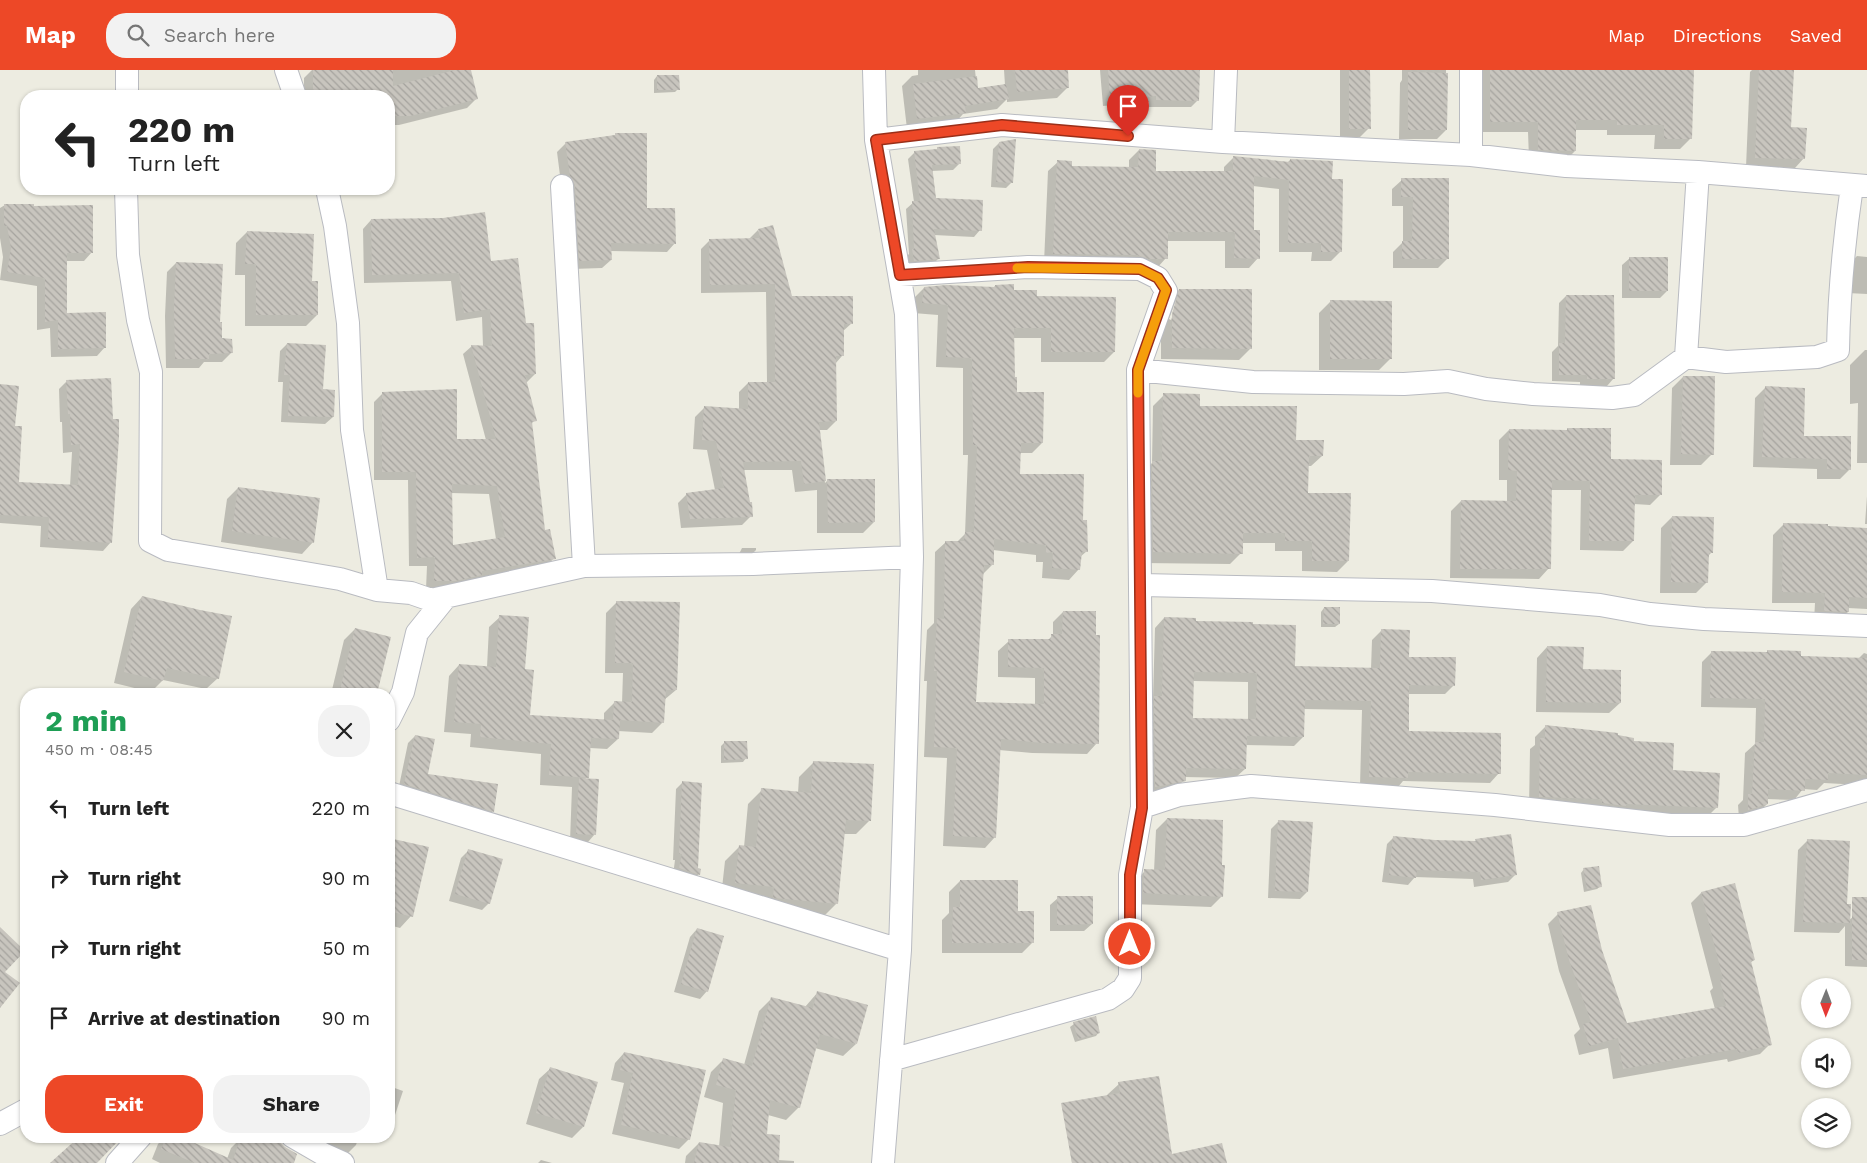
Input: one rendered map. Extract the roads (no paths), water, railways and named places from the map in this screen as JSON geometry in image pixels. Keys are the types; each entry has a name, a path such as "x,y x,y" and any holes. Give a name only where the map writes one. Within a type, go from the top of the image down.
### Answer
{"street":[{"path":"127,70 127,90"},
{"path":"286,70 293,90"},
{"path":"874,70 876,140 906,314 912,557 900,950 883,1163"},
{"path":"1223,142 1226,70"},
{"path":"1471,70 1471,155"},
{"path":"876,140 1002,125 1223,142 1471,155 1566,166 1698,172 1859,186 1846,230 1838,350 1816,357 1726,362 1686,357 1634,395 1612,398 1533,394 1448,381 1404,384 1253,382 1138,370"},
{"path":"1686,357 1698,172"},
{"path":"562,186 584,566"},
{"path":"126,195 128,255 138,320 151,372 150,541 168,550 340,579 377,590 411,593 431,600 584,566 753,564 912,557"},
{"path":"327,195 335,226 348,323 352,430 377,590"},
{"path":"891,1060 1108,999 1123,989 1130,978 1130,875 1142,808 1138,370 1166,290 1158,278 1140,269 1028,267 900,275"},
{"path":"1141,585 1432,591 1600,605 1650,614 1704,619 1867,626"},
{"path":"395,708 403,692 416,633 446,596"},
{"path":"1142,808 1179,795 1251,786 1495,805 1670,825 1744,825 1867,790"},
{"path":"395,795 900,950"},
{"path":"0,1124 20,1113"},
{"path":"117,1163 135,1143"},
{"path":"303,1143 330,1160"}]}
